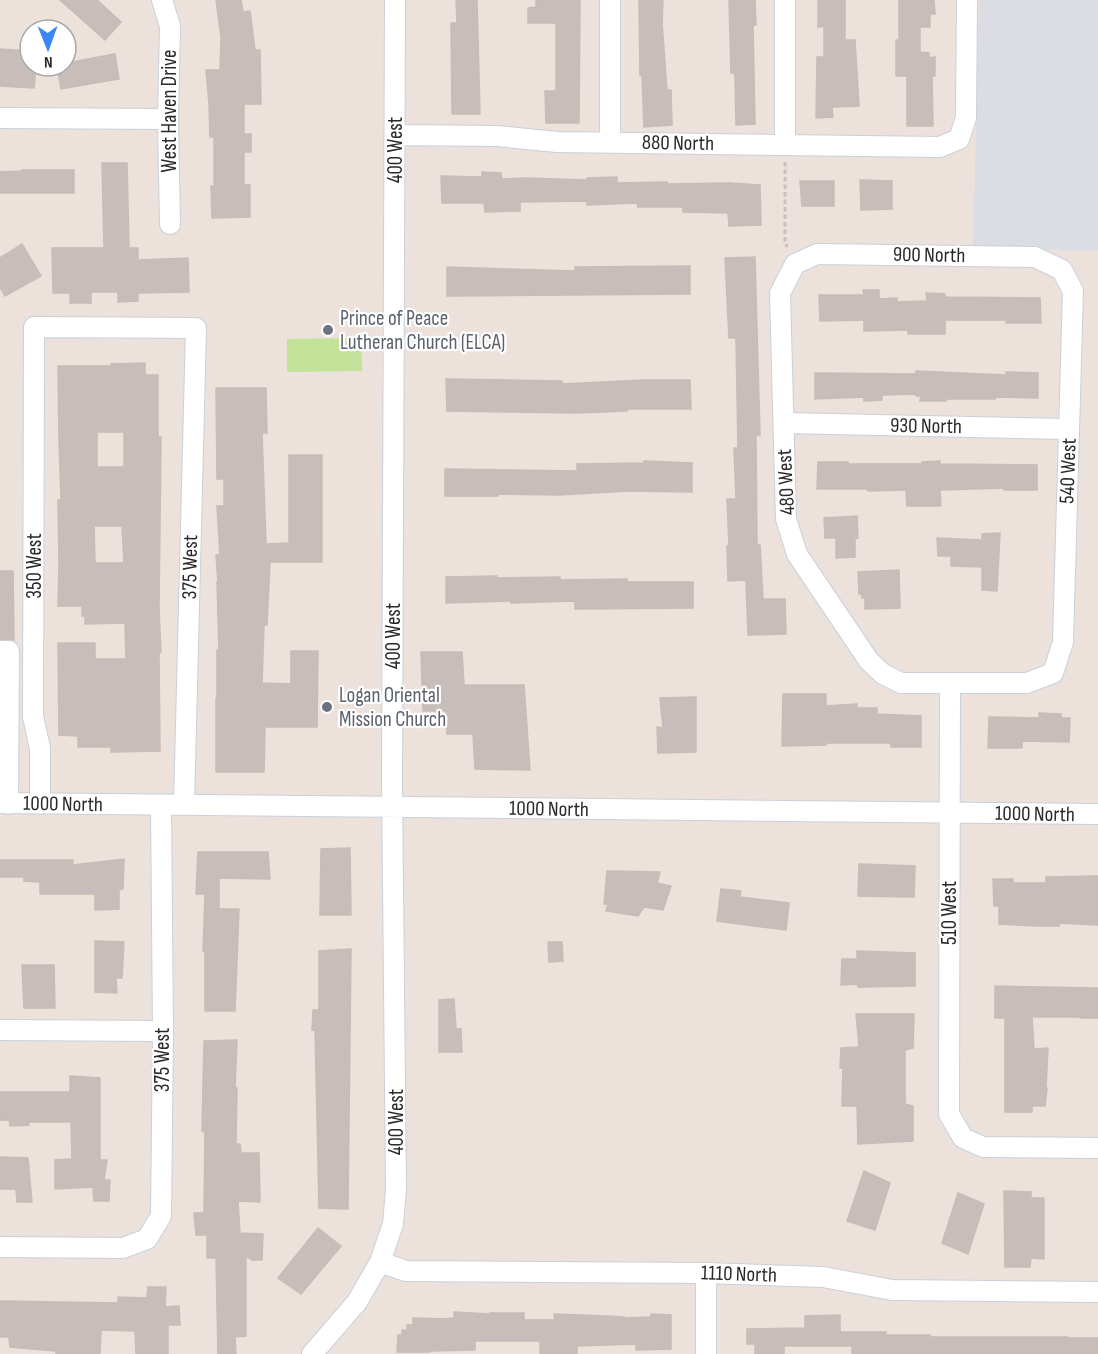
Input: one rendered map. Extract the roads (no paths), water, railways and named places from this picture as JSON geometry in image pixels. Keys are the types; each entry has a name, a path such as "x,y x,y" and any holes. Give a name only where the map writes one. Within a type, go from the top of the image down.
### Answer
{"street":[{"name":"West Haven Drive","path":"162,0 170,26 168,119 170,224"},
{"name":"400 West","path":"312,1354 357,1302 380,1263 393,1224 396,1189 393,807 395,0"},
{"path":"610,0 610,142"},
{"path":"784,145 785,0"},
{"name":"880 North","path":"395,135 497,136 557,142 940,147 959,139 966,118 967,0"},
{"path":"0,118 168,119"},
{"name":"900 North","path":"791,256 817,254 1035,257 1062,270"},
{"name":"480 West","path":"791,256 780,293 786,519 797,554 869,661 883,675 902,683 950,683"},
{"name":"540 West","path":"950,683 1027,683 1053,673 1063,642 1073,291 1062,270"},
{"name":"350 West","path":"40,804 40,748 33,717 34,327 196,328"},
{"name":"375 West","path":"184,805 196,328"},
{"name":"930 North","path":"784,423 1069,429"},
{"path":"0,651 9,651 4,803"},
{"name":"510 West","path":"950,683 949,1114 963,1138 983,1147 1098,1148"},
{"name":"1000 North","path":"4,803 1098,814"},
{"name":"375 West","path":"0,1247 123,1248 147,1239 161,1216 163,1031 161,805"},
{"path":"0,1030 163,1031"},
{"name":"1110 North","path":"380,1263 406,1271 823,1276 892,1290 1098,1292"},
{"path":"706,1273 706,1354"}],"place":[{"name":"Prince of Peace Lutheran Church (ELCA)","path":"328,330"},
{"name":"Logan Oriental Mission Church","path":"327,707"}]}
